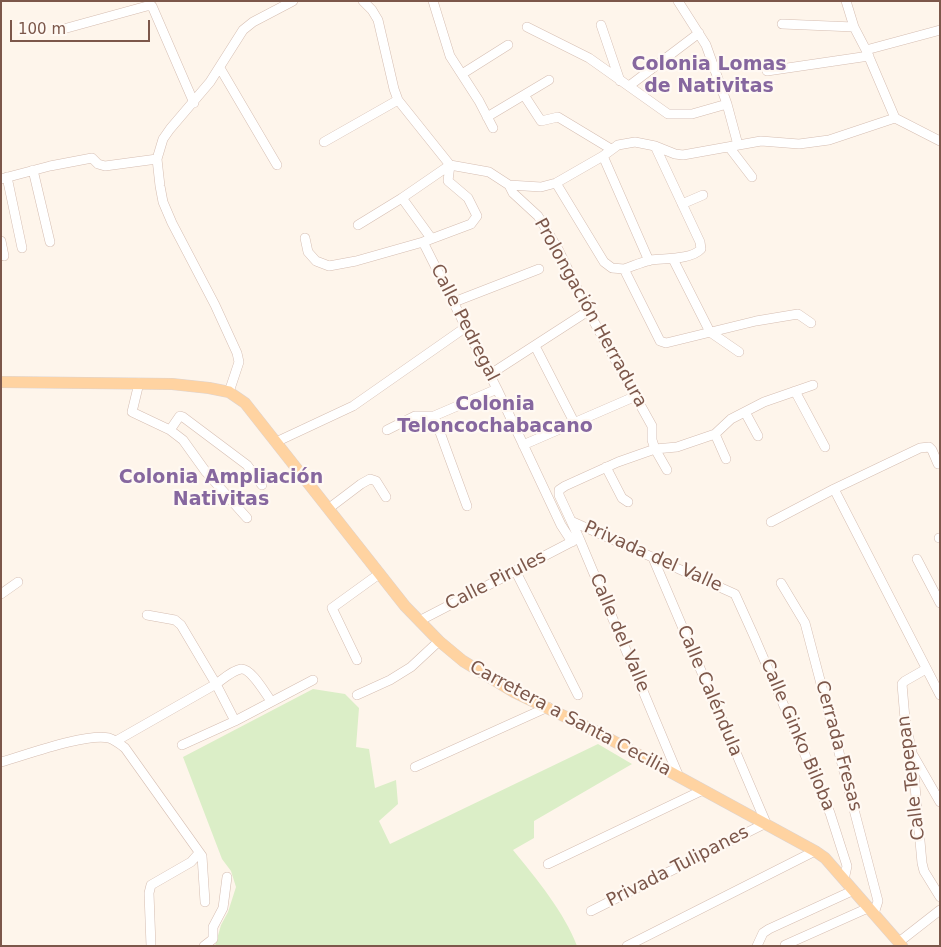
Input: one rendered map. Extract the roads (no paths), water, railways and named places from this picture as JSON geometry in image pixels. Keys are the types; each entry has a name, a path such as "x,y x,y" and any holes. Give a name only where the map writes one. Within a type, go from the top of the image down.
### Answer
{"main road":[{"name":"Carretera a Santa Cecilia","path":"1,382 139,383 209,388 229,392 244,403 379,574 419,620 439,641 463,661 514,692 595,731 816,851 825,858 900,944"}],"street":[{"path":"363,1 378,20 398,100 450,164 489,172 509,185 542,187 556,183 581,170 618,145 635,142 683,155 761,141 799,144 829,140 895,118"},
{"path":"433,1 450,56 493,128"},
{"path":"678,1 706,45 727,104 734,146 752,177"},
{"path":"846,1 854,26 868,53 895,118 940,141"},
{"path":"229,392 239,362 237,353 163,202 158,159 164,139 170,129 220,68 243,30 286,3"},
{"path":"67,28 152,6 194,102"},
{"path":"782,24 854,26"},
{"path":"601,25 620,81"},
{"path":"527,27 589,58 668,114 692,114 727,104"},
{"path":"767,71 868,53 940,30"},
{"path":"629,86 699,33"},
{"path":"462,74 508,46"},
{"path":"220,68 277,165"},
{"path":"487,117 549,80"},
{"path":"524,95 541,121 558,116 611,149"},
{"path":"324,142 398,100"},
{"path":"556,183 604,262 612,268 624,269 649,260 673,259 698,253 701,250 700,242 655,146"},
{"path":"603,156 649,260"},
{"path":"22,248 4,178 92,158 98,164 105,166 158,159"},
{"path":"358,226 450,164"},
{"name":"Calle Pedregal","path":"450,164 448,181 468,198 477,216 471,224 427,240 454,302 497,388 561,525 576,540"},
{"path":"33,170 50,242"},
{"name":"Prolongación Herradura","path":"509,185 513,193 538,216 558,249 588,311 652,426 652,440 655,449"},
{"path":"682,204 703,195"},
{"path":"305,238 308,252 316,262 329,266 427,240 402,198"},
{"path":"1,241 4,256"},
{"path":"673,259 710,332 739,352"},
{"path":"454,302 539,269"},
{"path":"624,269 660,341 666,343 756,321 798,314 811,323"},
{"path":"489,375 588,311"},
{"path":"276,442 353,406 466,327"},
{"path":"535,346 574,422"},
{"path":"139,383 132,412 170,430 183,440 217,484 247,518"},
{"path":"628,502 622,498 606,467 655,449 677,447 715,434 731,419 764,402 813,385"},
{"path":"387,430 415,416 434,416 497,388"},
{"path":"795,391 825,447"},
{"path":"524,445 636,396"},
{"path":"745,412 758,436"},
{"path":"170,430 180,416 247,465 262,485"},
{"path":"434,416 467,506"},
{"path":"715,434 726,459"},
{"path":"771,522 834,489 920,448 928,447 932,450 938,464"},
{"path":"655,449 667,470"},
{"name":"Calle del Valle","path":"606,467 565,486 559,490 559,495 571,521 576,540 679,777"},
{"path":"328,509 370,479 376,481 386,497"},
{"path":"834,489 940,694"},
{"name":"Privada del Valle","path":"571,521 735,594"},
{"name":"Calle Pirules","path":"419,620 576,540"},
{"name":"Calle Caléndula","path":"653,558 766,823"},
{"path":"917,559 940,603"},
{"path":"515,570 578,694"},
{"path":"357,660 332,608 379,574"},
{"path":"1,594 18,582"},
{"name":"Cerrada Fresas","path":"781,583 805,623 878,901 871,911"},
{"name":"Calle Ginko Biloba","path":"735,594 830,813 847,866 844,880"},
{"path":"146,615 175,620 181,625 216,684 235,721"},
{"path":"357,695 390,680 411,667 439,641"},
{"path":"116,741 239,669 244,669 252,674 271,701"},
{"name":"Calle Tepepan","path":"926,669 905,680 902,684 905,718 912,753 922,863 924,871 940,897"},
{"path":"182,745 235,721 313,680"},
{"path":"415,767 548,707"},
{"path":"1,762 85,739 108,738 116,741 131,756 202,856 205,902"},
{"path":"912,753 940,802"},
{"path":"548,864 703,790"},
{"name":"Privada Tulipanes","path":"591,911 766,823"},
{"path":"626,946 816,851"},
{"path":"151,946 149,893 151,885 191,862 199,853"},
{"path":"204,946 213,939 213,927 223,908 227,877"},
{"path":"756,946 763,933 769,929 852,891"},
{"path":"900,944 940,910"},
{"path":"785,946 871,911"}],"district":[{"name":"Colonia Lomas de Nativitas","path":"709,76"},
{"name":"Colonia Teloncochabacano","path":"495,416"},
{"name":"Colonia Ampliación Nativitas","path":"221,489"}]}
